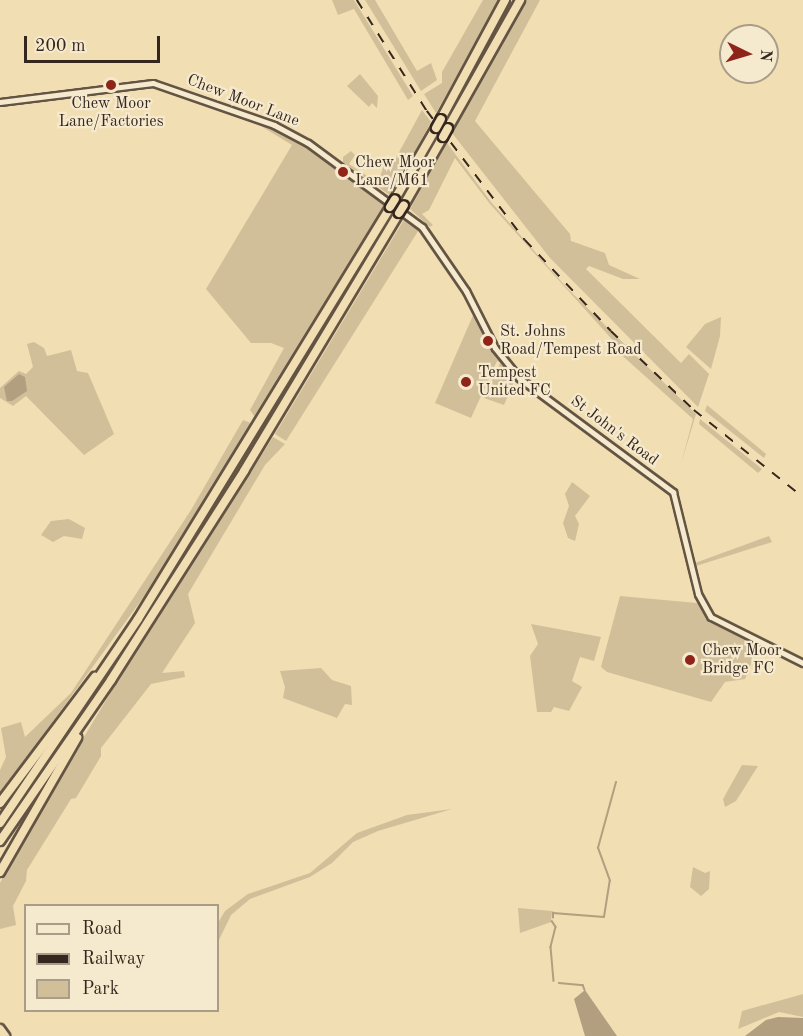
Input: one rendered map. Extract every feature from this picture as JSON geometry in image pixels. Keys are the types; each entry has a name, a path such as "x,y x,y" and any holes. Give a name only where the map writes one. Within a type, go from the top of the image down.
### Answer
{"highway":[{"path":"0,823 138,619 441,119 506,0"},
{"path":"0,841 111,680 244,471 404,205 520,0"},
{"path":"0,802 138,619"},
{"path":"0,872 111,680"},
{"path":"0,1029 5,1036"}],"street":[{"name":"Chew Moor Lane","path":"0,102 157,84 285,130 390,201"},
{"name":"St John's Road","path":"390,201 433,239 466,291 495,348 519,378 673,492 703,608 716,622 803,663"}],"green space":[{"path":"332,0 354,0 413,96 408,100 354,9 338,15"},
{"path":"365,0 375,0 417,71 431,63 437,80 421,91"},
{"path":"483,0 499,0 436,113 424,94 442,83 442,72"},
{"path":"525,0 540,0 475,121 570,234 571,241 605,253 609,265 640,279 623,279 589,266 586,269 681,363 689,354 709,374 698,407 550,258 452,133"},
{"path":"360,74 378,96 377,108 372,103 369,107 347,86"},
{"path":"422,110 431,122 391,196 343,162 343,157 351,151 355,155 349,164 378,183 384,165 391,167"},
{"path":"251,120 296,139 386,204 164,569 0,794 0,770 6,757 1,728 21,722 25,737 71,693 191,510 243,420 251,423 254,416 250,410 284,348 271,343 251,343 206,289 292,145"},
{"path":"447,143 491,202 567,288 696,414 681,464 693,419 617,351 618,346 490,204 455,158 429,210 422,214 433,225 430,227 410,209"},
{"path":"405,218 420,228 286,441 275,434"},
{"name":"Tempest United FC","path":"474,313 493,351 514,382 504,405 484,398 500,363 497,361 471,418 435,403"},
{"path":"721,317 720,336 711,369 686,347 705,324"},
{"path":"34,342 44,348 47,356 71,350 77,371 88,373 114,434 84,455 26,396 13,406 0,398 0,388 19,371 26,374 33,367 27,344"},
{"path":"707,405 766,454 764,458 705,411"},
{"path":"700,419 762,469 758,473 699,424"},
{"path":"273,437 285,444 265,465 188,594 195,623 162,673 184,671 185,677 151,684 101,748 101,756 76,798 71,799 27,870 26,881 13,906 16,925 0,929 0,883 28,830 123,672"},
{"path":"572,482 590,496 575,516 579,524 575,541 568,538 563,523 569,506 565,494"},
{"path":"69,519 85,528 82,539 64,536 53,542 41,535 51,521"},
{"path":"769,536 772,542 696,566 695,563"},
{"path":"620,596 697,603 711,621 759,644 745,679 725,682 711,702 607,672 601,667"},
{"path":"531,624 601,637 594,661 580,657 572,681 582,687 569,711 554,707 551,712 537,712 530,656 538,644"},
{"path":"321,668 332,680 351,686 352,705 345,704 337,718 283,698 285,687 280,671"},
{"path":"742,765 758,766 736,801 725,807 723,799"},
{"path":"452,809 378,831 353,842 332,863 310,877 250,899 231,915 219,940 219,921 225,911 248,894 310,873 357,833 407,815"},
{"path":"693,867 705,873 710,871 709,889 701,896 690,887"},
{"path":"518,908 552,911 551,922 520,933"},
{"path":"803,994 803,1017 779,1012 738,1029 742,1011"}],"shaded area":[{"path":"19,374 25,377 27,391 12,401 7,401 4,387"},
{"path":"585,990 617,1036 585,1036 574,999"},
{"path":"778,1017 803,1018 803,1036 745,1036 766,1020"}],"waterway":[{"path":"553,918 553,913 604,917 610,881 598,848 616,782"},
{"path":"552,921 556,927 551,947 554,981"},
{"path":"559,983 583,985 585,990"}],"railway":[{"path":"357,0 427,111 525,240 611,331 694,410 803,497"}],"place":[{"name":"Chew Moor Lane/Factories","path":"111,85"},
{"name":"Chew Moor Lane/M61","path":"343,172"},
{"name":"St. Johns Road/Tempest Road","path":"488,341"},
{"name":"Tempest United FC","path":"466,382"},
{"name":"Chew Moor Bridge FC","path":"690,660"}]}
